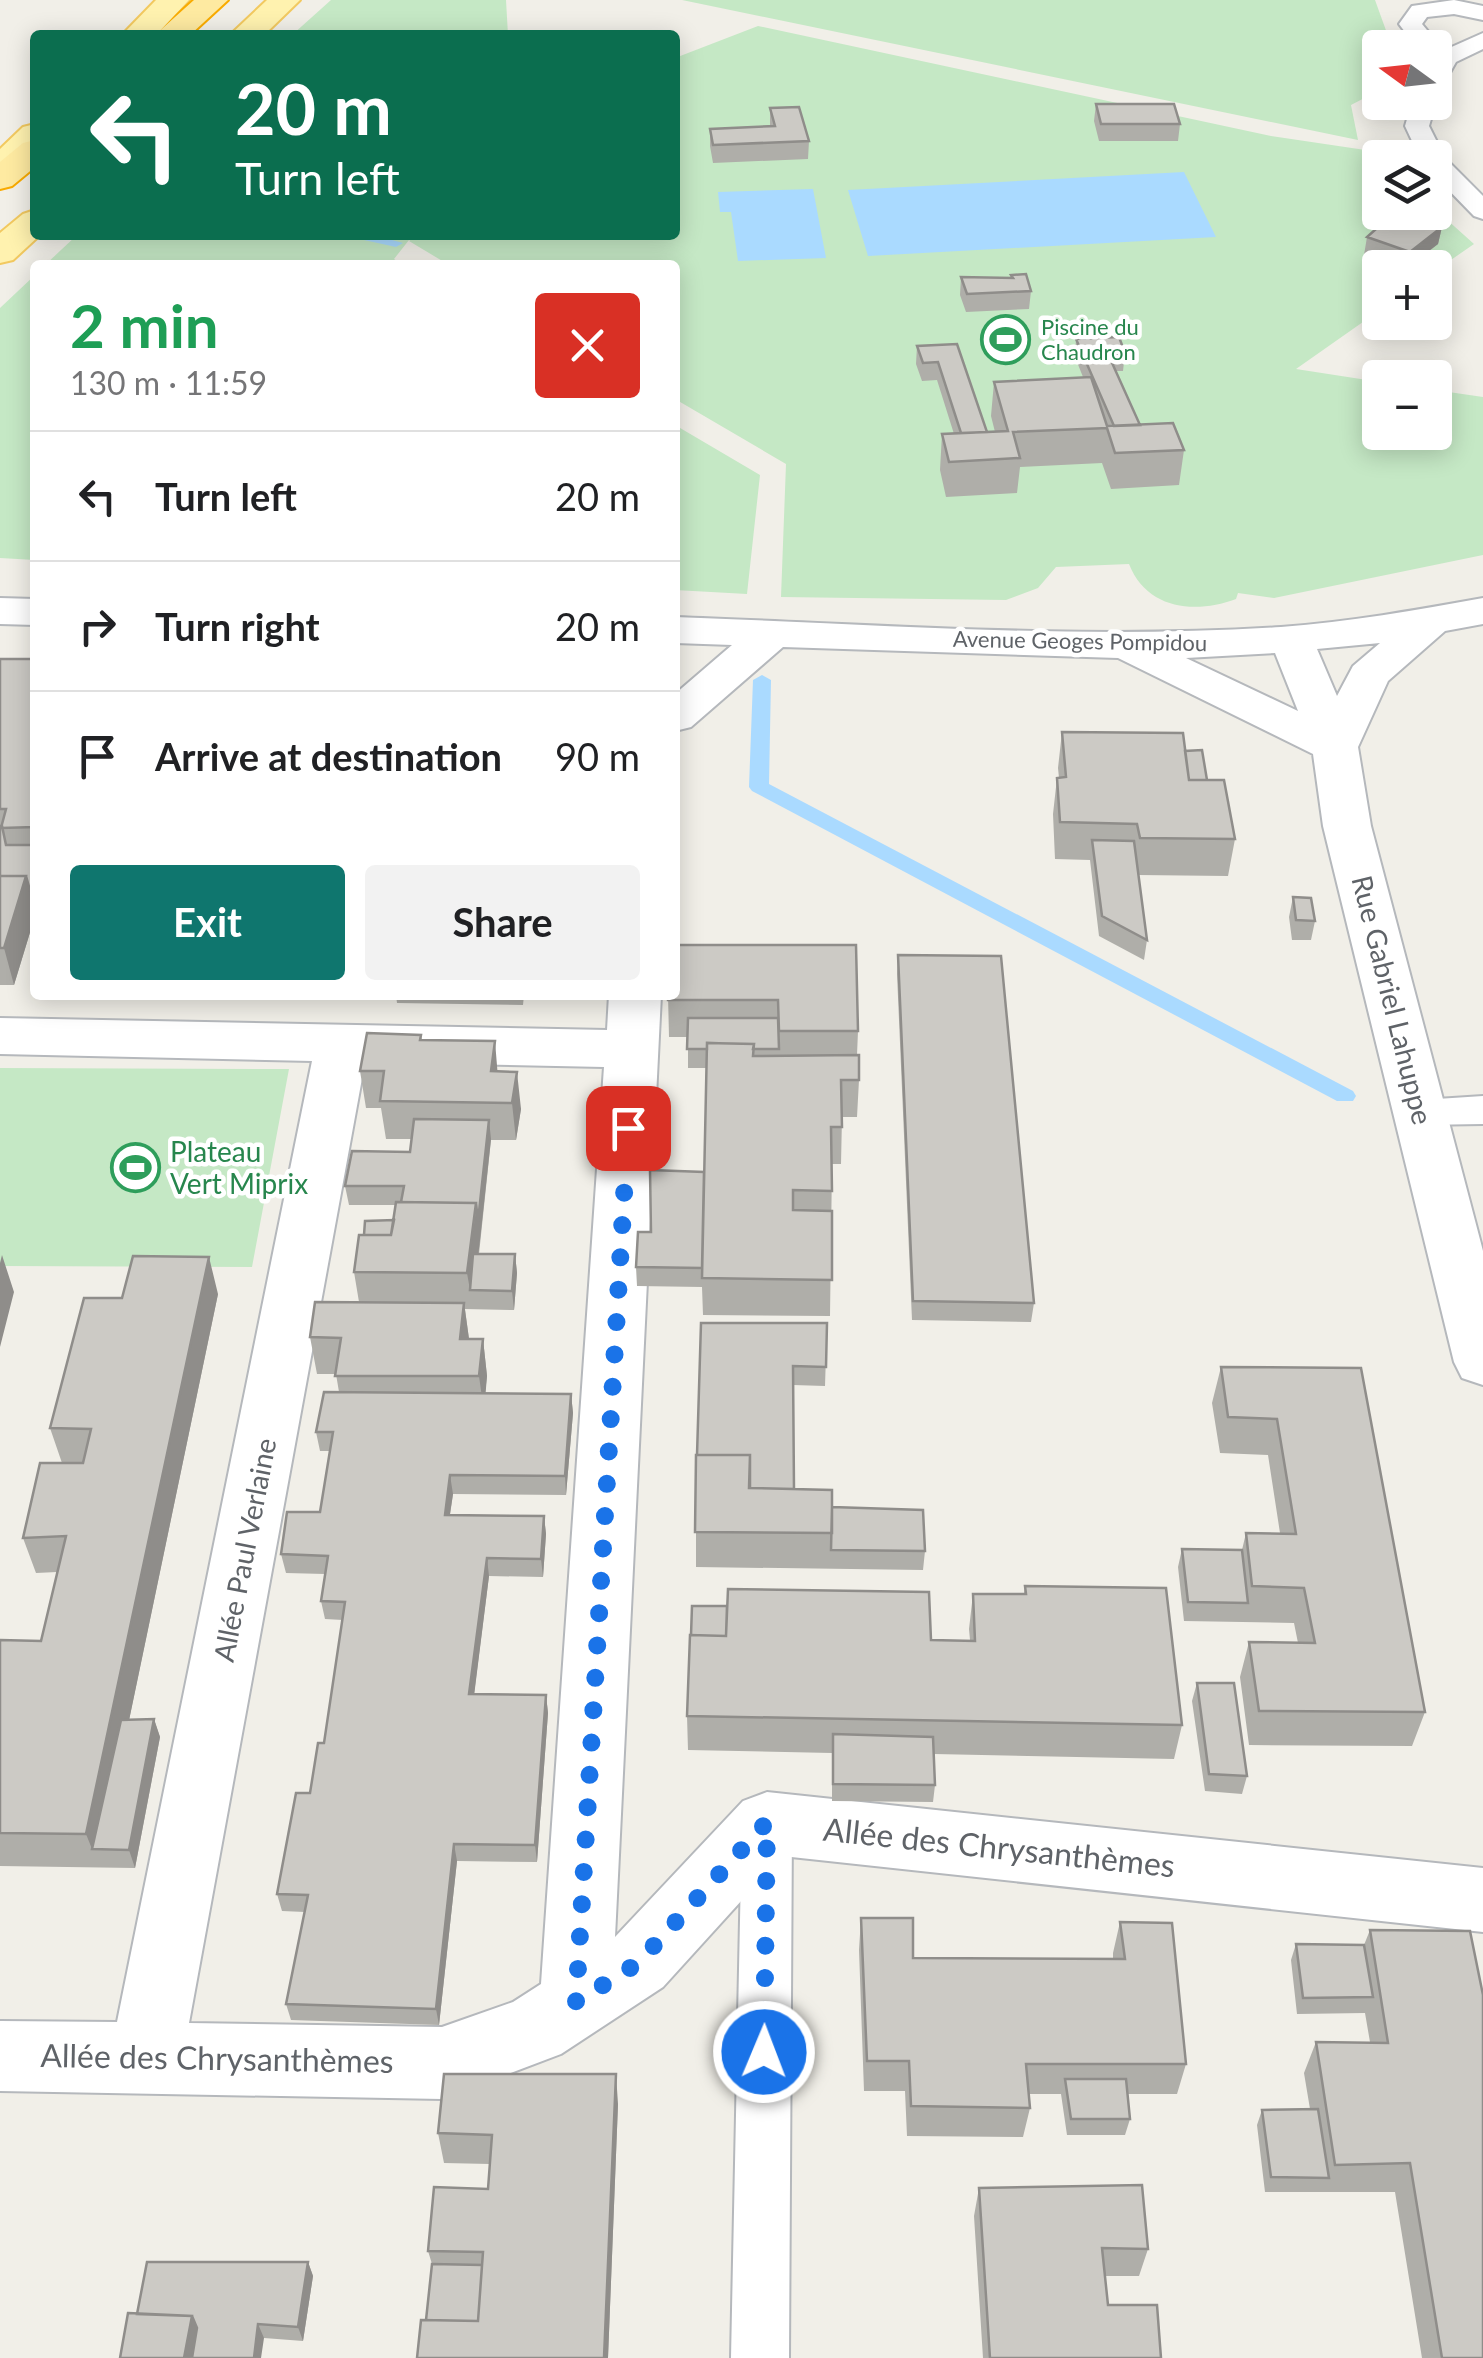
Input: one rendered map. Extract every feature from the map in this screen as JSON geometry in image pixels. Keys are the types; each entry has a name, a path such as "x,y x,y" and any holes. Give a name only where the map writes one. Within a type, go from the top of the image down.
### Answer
{"highway":[{"path":"177,30 213,0"},
{"path":"0,179 30,154"}],"main road":[{"path":"143,30 174,0"},
{"path":"252,30 285,0"},
{"path":"0,168 30,139"},
{"path":"0,252 30,225"}],"street":[{"path":"0,610 30,612"},
{"name":"Avenue Geoges Pompidou","path":"680,630 1123,645 1292,641 1429,623 1483,611"},
{"path":"1123,645 1335,747 1369,676 1429,623"},
{"path":"680,713 774,632"},
{"name":"Rue Gabriel Lahuppe","path":"1292,641 1335,747 1347,826 1483,1362"},
{"path":"0,1036 342,1043 634,1022 576,2002"},
{"name":"Allée Paul Verlaine","path":"148,2056 342,1043"},
{"name":"Allée des Chrysanthèmes","path":"0,2056 442,2063 535,2029 638,1963 767,1822 1483,1900"}],"lane":[{"path":"1415,30 1410,24 1420,11 1454,7 1483,12"},
{"path":"1452,53 1483,40"},
{"path":"1452,179 1483,211"},
{"path":"1420,1111 1483,1110"},
{"path":"760,2358 767,1822"}],"green space":[{"path":"331,0 506,0 508,30 298,30"},
{"path":"682,0 1375,0 1386,30 1362,30 1362,99 1351,105 1358,140"},
{"name":"Piscine du Chaudron","path":"758,26 1271,136 1362,150 1362,230 1452,230 1452,224 1474,244 1452,259 1452,250 1362,250 1362,323 1296,369 1362,379 1362,450 1452,450 1452,392 1483,397 1483,555 1274,598 1238,593 1236,599 1221,604 1189,607 1160,599 1148,591 1129,564 1056,567 1038,588 1006,600 781,597 786,464 680,402 680,260 441,260 409,241 680,240 680,56"},
{"path":"72,240 409,240 396,260 50,260"},
{"path":"30,280 30,560 0,558 0,308"},
{"path":"680,428 760,475 747,594 680,590"},
{"name":"Plateau Vert Miprix","path":"0,1068 289,1069 252,1267 0,1266"}],"water":[{"name":"Piscine du Chaudron","path":"1184,172 1216,237 868,256 848,190"},
{"path":"813,189 826,258 738,261 731,212 720,212 718,192"}],"building":[{"path":"1096,104 1174,104 1180,124 1101,124"},
{"path":"799,107 809,141 713,145 710,129 775,126 770,108"},
{"path":"1375,230 1438,230 1413,250 1367,237"},
{"path":"1026,274 1031,291 967,294 961,277 1013,278 1011,275"},
{"path":"1119,337 1125,353 1108,354 1140,425 1114,426 1076,339"},
{"path":"957,344 987,432 961,433 938,362 923,363 917,346"},
{"path":"1091,377 1107,426 1173,423 1184,450 1115,453 1107,428 1013,432 1020,458 949,462 942,434 1008,431 994,382"},
{"path":"0,659 30,659 30,827 1,828 6,809 0,809"},
{"path":"1062,732 1183,733 1189,780 1224,780 1235,839 1140,838 1137,824 1060,822 1057,778 1066,777"},
{"path":"1202,750 1207,780 1189,780 1185,751"},
{"path":"2,826 6,845 30,845 30,890 26,876 0,876"},
{"path":"1092,840 1134,841 1147,940 1102,916"},
{"path":"0,876 26,876 4,948 0,948"},
{"path":"1293,897 1311,898 1315,921 1296,920"},
{"path":"680,945 856,945 858,1031 779,1031 778,1000 680,1000"},
{"path":"898,955 1001,956 1034,1303 913,1301"},
{"path":"688,1018 778,1018 779,1049 707,1043 707,1049 687,1049"},
{"path":"367,1033 421,1035 420,1040 495,1041 491,1071 517,1072 512,1103 380,1101 384,1071 360,1071"},
{"path":"707,1043 754,1044 753,1056 859,1055 859,1080 841,1080 842,1127 831,1127 832,1191 793,1190 793,1210 832,1211 832,1280 702,1278"},
{"path":"414,1119 489,1120 478,1221 476,1203 401,1202 404,1186 345,1186 352,1151 410,1152"},
{"path":"650,1170 704,1172 702,1268 636,1267 638,1232 651,1232"},
{"path":"396,1202 476,1203 467,1273 354,1272 359,1235 391,1235"},
{"path":"394,1220 391,1235 364,1235 365,1221"},
{"path":"473,1254 515,1254 512,1291 470,1290"},
{"path":"133,1256 209,1257 86,1834 0,1833 0,1640 41,1641 66,1536 23,1538 40,1463 83,1463 91,1429 50,1428 84,1298 122,1298"},
{"path":"315,1302 464,1303 460,1339 483,1339 479,1376 335,1376 341,1338 310,1337"},
{"path":"701,1323 827,1323 826,1367 793,1366 794,1489 750,1488 750,1455 697,1455"},
{"path":"1221,1367 1361,1368 1425,1712 1259,1711 1249,1642 1315,1643 1304,1588 1252,1586 1246,1533 1296,1534 1277,1419 1228,1417"},
{"path":"324,1392 571,1394 565,1476 450,1475 445,1515 544,1516 541,1559 487,1558 469,1694 546,1695 535,1845 454,1844 436,2009 286,2004 308,1895 277,1894 296,1793 310,1793 318,1743 324,1743 345,1602 321,1601 328,1556 281,1554 287,1512 320,1512 333,1432 316,1432"},
{"path":"696,1455 750,1455 749,1488 832,1490 832,1533 695,1532"},
{"path":"832,1507 923,1510 925,1551 831,1550"},
{"path":"1182,1549 1242,1550 1248,1603 1188,1602"},
{"path":"1025,1586 1166,1588 1182,1725 687,1716 690,1635 726,1636 728,1589 929,1592 931,1640 975,1641 973,1594 1026,1594"},
{"path":"692,1606 727,1606 726,1636 691,1635"},
{"path":"1197,1683 1234,1683 1247,1776 1209,1774"},
{"path":"154,1719 129,1850 92,1849 121,1720"},
{"path":"833,1734 933,1737 935,1785 833,1784"},
{"path":"861,1918 913,1918 913,1958 1125,1959 1120,1922 1172,1923 1186,2064 1026,2064 1030,2108 911,2106 909,2061 867,2061"},
{"path":"1370,1930 1470,1931 1483,1995 1483,2358 1442,2358 1410,2163 1335,2165 1316,2042 1388,2043"},
{"path":"1296,1944 1364,1945 1373,1997 1303,1998"},
{"path":"444,2074 616,2074 604,2358 417,2358 421,2320 478,2321 483,2252 428,2251 434,2187 488,2189 492,2135 438,2133"},
{"path":"1065,2079 1126,2079 1130,2119 1071,2119"},
{"path":"1318,2109 1329,2178 1271,2177 1262,2110"},
{"path":"1142,2185 1148,2249 1102,2248 1108,2305 1157,2305 1161,2358 990,2358 979,2188"},
{"path":"147,2262 308,2262 298,2327 258,2324 254,2358 192,2358 197,2328 192,2316 137,2314"},
{"path":"432,2264 482,2265 478,2321 426,2320"},
{"path":"128,2313 192,2316 184,2358 120,2358"}],"waterway":[{"path":"378,240 396,243"},
{"path":"762,680 759,787 1345,1096"}],"place":[{"name":"Piscine du Chaudron","path":"1006,340"},
{"name":"Plateau Vert Miprix","path":"135,1168"}],"route":[{"path":"628,1128 576,2002 638,1963 767,1822 764,2052"}]}
